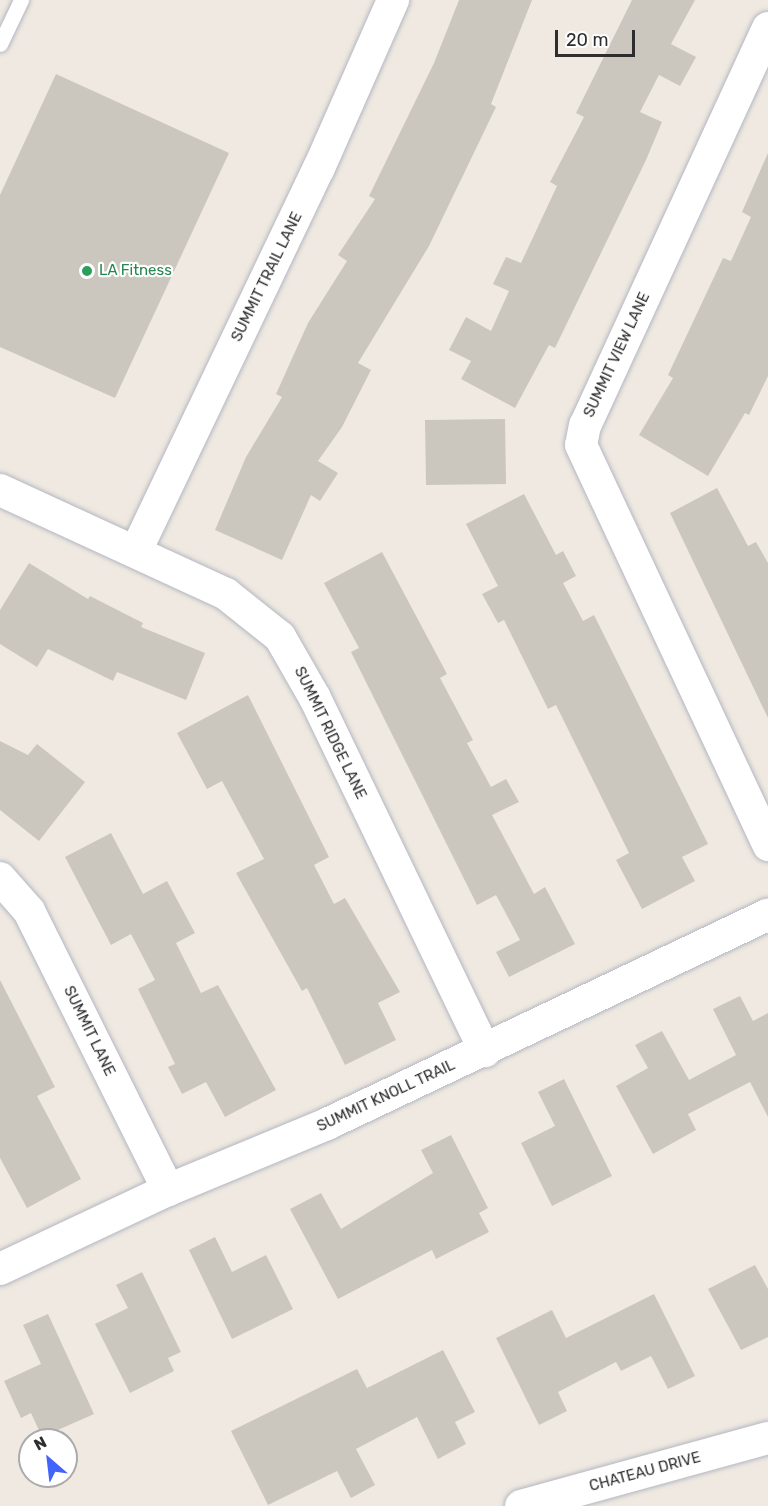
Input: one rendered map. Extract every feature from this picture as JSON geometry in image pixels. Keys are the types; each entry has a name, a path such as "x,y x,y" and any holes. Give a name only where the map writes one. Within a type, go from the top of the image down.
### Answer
{"street":[{"name":"SUMMIT TRAIL LANE","path":"136,551 319,168 393,0"},
{"name":"SUMMIT VIEW LANE","path":"768,28 589,416 581,445 768,845"},
{"name":"SUMMIT RIDGE LANE","path":"0,490 226,594 280,638 315,698 485,1051"},
{"name":"SUMMIT LANE","path":"0,878 29,911 168,1190"},
{"name":"SUMMIT KNOLL TRAIL","path":"0,1269 168,1190 485,1051 768,915"},
{"name":"CHATEAU DRIVE","path":"521,1506 768,1438"}],"lane":[{"path":"0,44 21,0"}],"building":[{"path":"459,0 532,0 491,104 496,107 429,246 358,363 371,370 342,427 318,461 338,473 320,501 311,495 282,560 215,530 246,457 282,397 276,394 308,323 347,261 338,255 375,199 369,196 434,63"},
{"path":"632,0 695,0 671,44 696,57 680,86 659,75 640,112 662,122 646,160 555,348 549,345 515,408 461,379 471,361 449,350 466,317 491,331 509,291 493,284 506,257 521,263 557,186 550,182 584,117 576,113"},
{"name":"LA Fitness","path":"56,74 229,153 115,398 0,347 0,195"},
{"path":"768,153 768,376 749,415 745,413 708,476 639,435 673,378 668,375 723,258 731,261 751,217 742,212"},
{"path":"505,419 506,484 426,485 425,420"},
{"path":"717,488 748,546 756,542 768,563 768,718 670,513"},
{"path":"524,494 556,555 563,551 576,576 563,583 583,621 594,615 708,844 682,857 695,881 642,909 616,860 629,853 556,705 548,709 504,620 498,623 482,594 498,586 466,524"},
{"path":"382,552 447,674 440,678 473,740 467,743 491,787 506,779 519,802 492,815 534,894 545,887 575,944 509,977 496,952 520,940 496,895 477,905 351,652 359,648 324,583"},
{"path":"29,563 88,599 90,596 143,623 141,627 205,653 186,700 117,672 113,681 48,649 37,667 0,644 0,610"},
{"path":"248,695 329,857 314,865 334,904 345,898 400,992 378,1003 396,1040 345,1065 307,988 302,991 236,873 264,859 222,781 207,789 177,733"},
{"path":"0,741 28,755 37,744 85,782 39,841 0,810"},
{"path":"111,833 143,894 167,881 195,933 176,943 201,993 218,985 276,1090 225,1117 206,1082 182,1094 168,1067 175,1064 138,989 155,980 131,934 111,945 65,857"},
{"path":"0,980 55,1087 37,1096 81,1179 27,1208 0,1158"},
{"path":"740,996 753,1021 768,1013 768,1117 750,1082 688,1114 696,1130 653,1154 616,1086 648,1068 635,1045 662,1031 689,1080 736,1055 713,1009"},
{"path":"564,1079 612,1176 552,1206 521,1143 555,1126 538,1092"},
{"path":"451,1135 488,1208 479,1213 489,1232 436,1259 432,1250 338,1299 290,1209 321,1193 341,1229 433,1173 421,1150"},
{"path":"215,1237 232,1272 266,1255 293,1309 232,1339 189,1250"},
{"path":"755,1265 768,1289 768,1337 741,1350 708,1289"},
{"path":"142,1272 181,1352 168,1358 174,1371 130,1393 95,1324 128,1308 116,1285"},
{"path":"654,1294 695,1376 668,1389 651,1356 621,1371 616,1362 558,1392 567,1411 539,1425 496,1338 552,1310 566,1338"},
{"path":"48,1314 94,1414 62,1428 38,1428 31,1413 21,1418 4,1381 41,1364 23,1325"},
{"path":"443,1350 475,1412 455,1422 466,1444 438,1459 417,1417 356,1449 375,1485 351,1498 337,1471 268,1505 231,1431 357,1369 367,1388"}],"place":[{"name":"LA Fitness","path":"87,271"}]}
